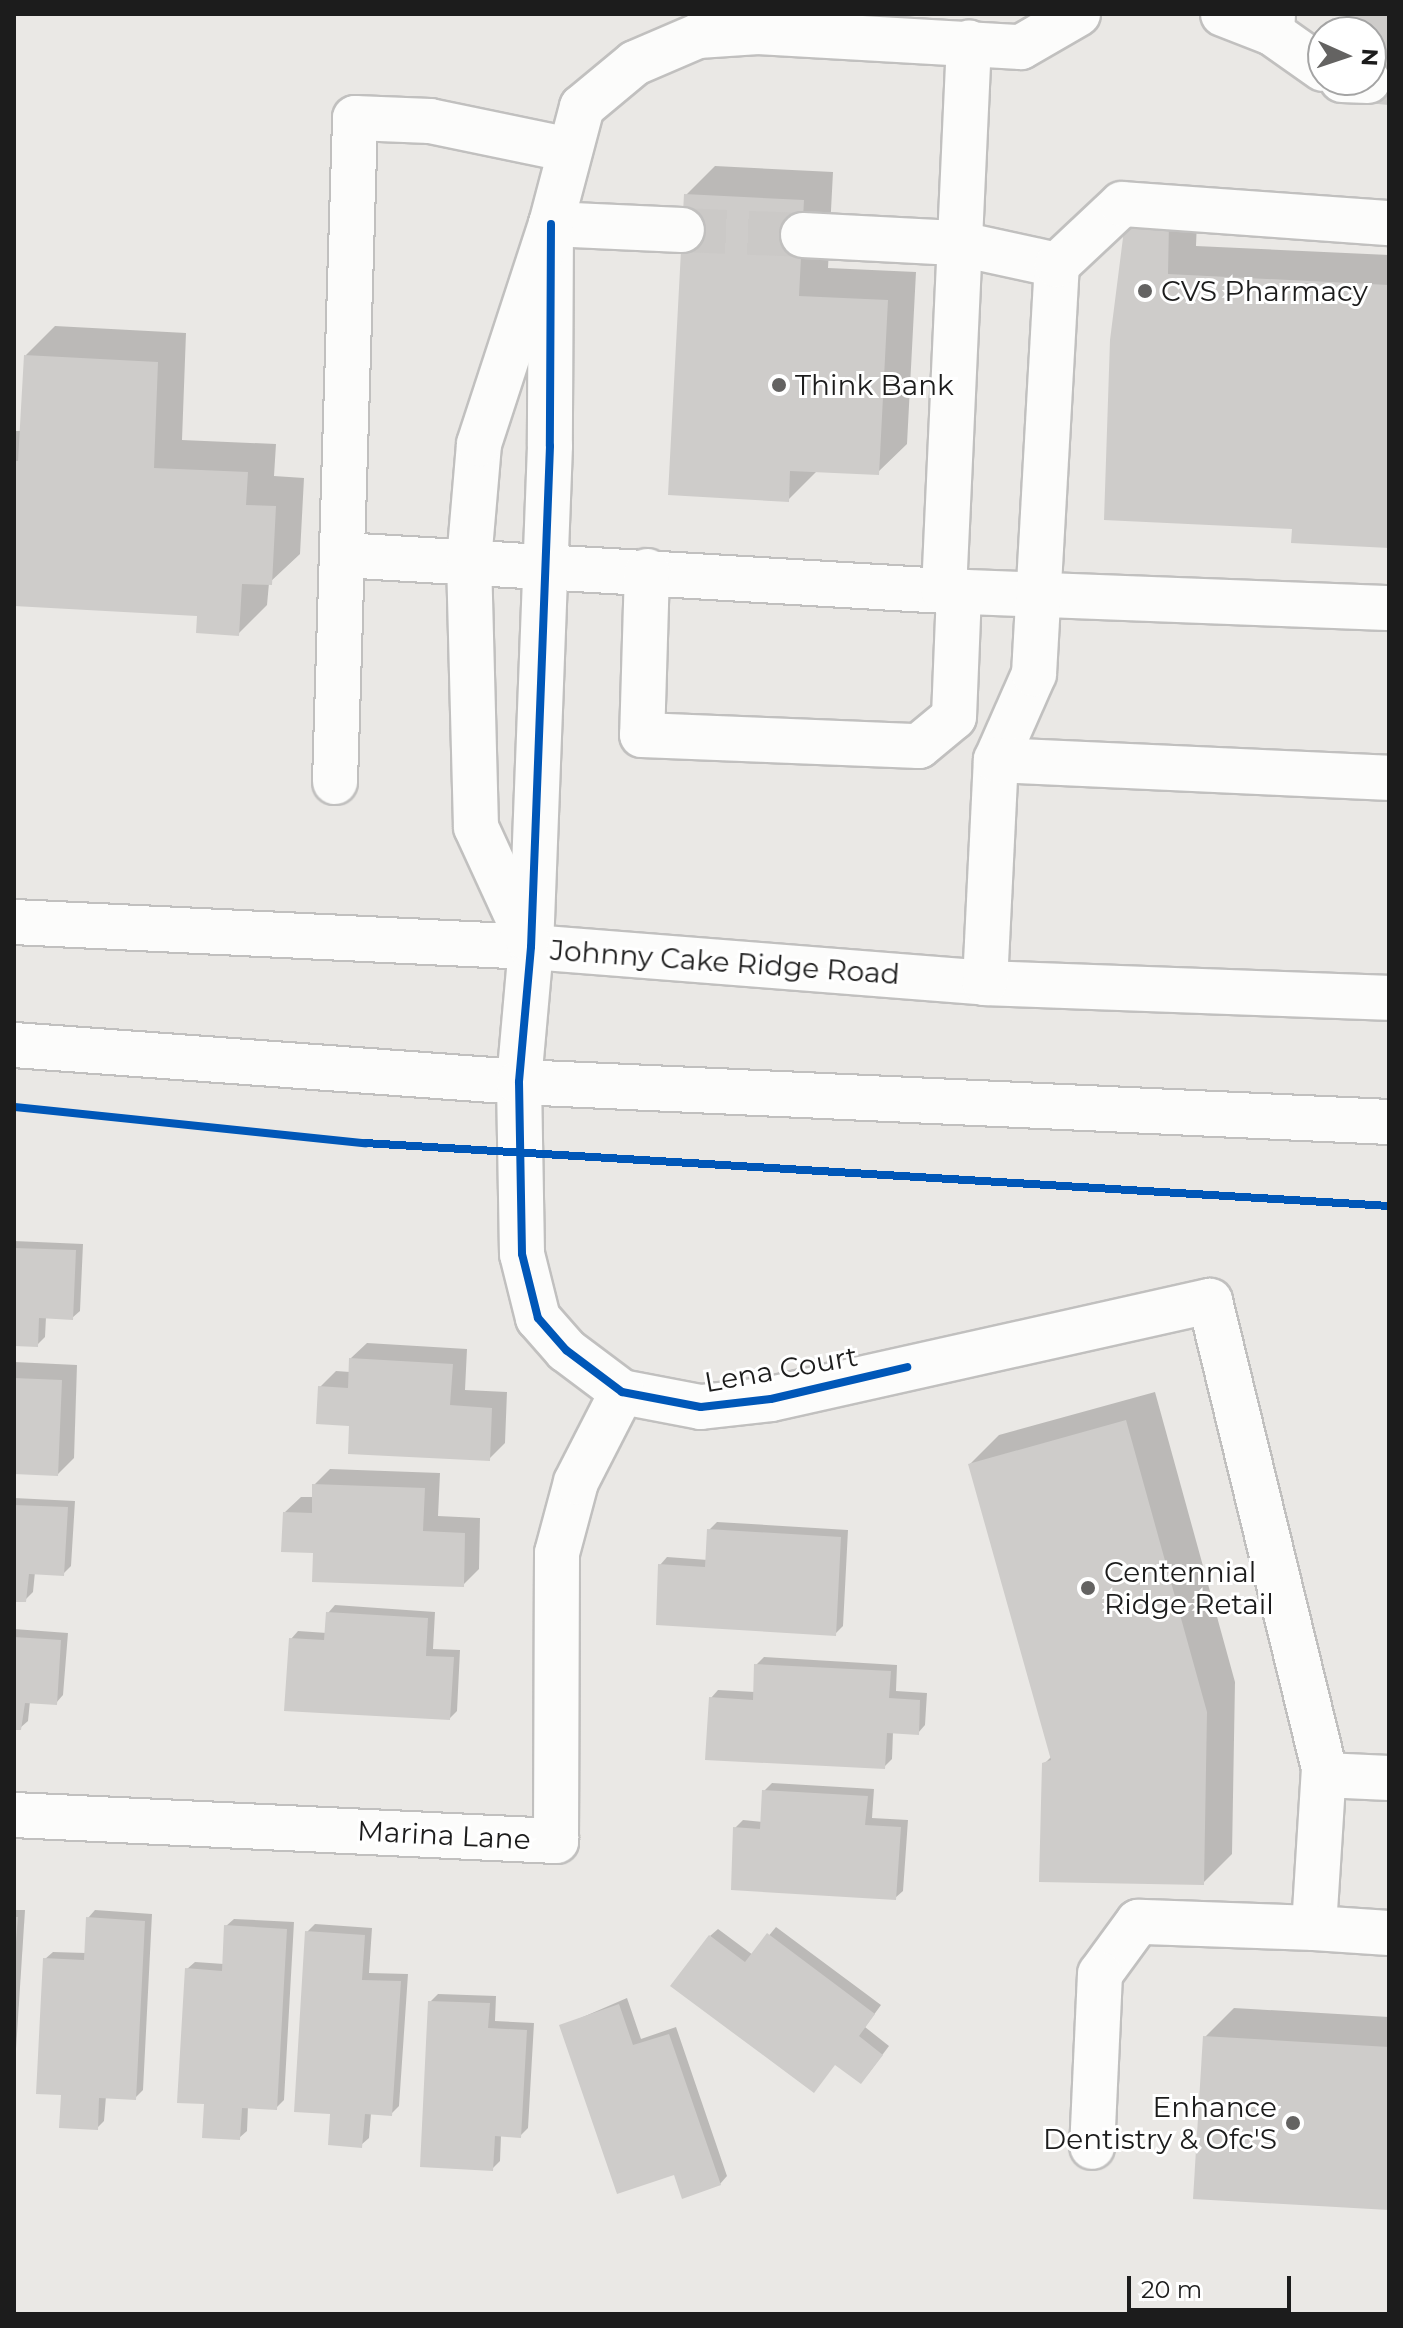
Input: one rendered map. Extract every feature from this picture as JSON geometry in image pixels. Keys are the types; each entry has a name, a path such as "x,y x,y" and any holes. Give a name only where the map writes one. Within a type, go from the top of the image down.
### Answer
{"street":[{"path":"531,947 476,827 469,561 479,444 551,224 582,107 635,63 698,36 758,32 1021,47 1078,14"},
{"path":"1223,14 1273,24 1307,55"},
{"path":"647,571 642,735 919,746 954,717 952,591 956,243 969,43"},
{"path":"335,782 355,118 430,121 570,150"},
{"path":"985,983 996,760 1034,674 1042,591 1057,265 1122,204 1389,223"},
{"path":"551,224 682,230"},
{"name":"Lena Court","path":"551,224 550,446 542,564 531,947 519,1082 522,1254 538,1318 566,1350 622,1392 701,1407 771,1399 1210,1301 1324,1775"},
{"path":"803,235 956,243 1057,265"},
{"path":"342,555 542,564 952,591 1042,591 1389,608"},
{"path":"996,760 1389,778"},
{"name":"Johnny Cake Ridge Road","path":"14,922 531,947 985,983 1389,998"},
{"path":"14,1045 519,1082 1389,1122"},
{"name":"Marina Lane","path":"14,1815 556,1841 557,1553 576,1482 622,1392"},
{"path":"1314,1928 1324,1775 1389,1778"},
{"path":"1092,2147 1100,1974 1138,1922 1389,1933"}],"building":[{"path":"1389,14 1389,105 1367,103 1367,96 1387,96 1387,16 1346,16"},
{"name":"Think Bank","path":"684,194 804,200 799,296 888,300 879,475 790,471 789,502 668,495"},
{"name":"CVS Pharmacy","path":"1125,222 1169,224 1168,274 1389,285 1389,548 1291,543 1292,529 1104,520 1110,340"},
{"path":"24,355 158,362 154,468 248,472 246,505 276,506 272,585 242,584 239,636 196,633 197,616 14,606 14,461 18,461"},
{"path":"14,1248 76,1250 73,1320 39,1318 38,1347 14,1346"},
{"path":"349,1358 453,1364 450,1405 492,1408 490,1461 348,1454 349,1426 316,1424 318,1386 348,1388"},
{"path":"14,1378 62,1380 58,1476 14,1474"},
{"name":"Centennial Ridge Retail","path":"1126,1420 1207,1712 1204,1885 1039,1882 1042,1763 1051,1760 968,1464"},
{"path":"312,1484 425,1488 423,1531 465,1533 464,1587 312,1582 313,1553 281,1552 283,1512 312,1513"},
{"path":"14,1505 68,1507 64,1576 29,1574 26,1602 14,1602"},
{"path":"707,1529 841,1537 836,1636 656,1625 658,1564 705,1567"},
{"path":"326,1612 428,1618 426,1656 454,1657 450,1720 284,1711 289,1638 324,1640"},
{"path":"14,1637 61,1640 57,1705 25,1703 21,1730 14,1730"},
{"path":"754,1664 891,1671 889,1698 920,1700 919,1735 887,1733 885,1769 705,1760 709,1697 753,1700"},
{"path":"762,1790 868,1796 865,1825 901,1827 896,1900 731,1890 733,1827 760,1829"},
{"path":"14,1917 18,1917 16,1942 14,1942"},
{"path":"86,1917 145,1921 136,2100 99,2098 98,2130 59,2128 61,2095 36,2094 43,1958 84,1960"},
{"path":"224,1925 287,1929 277,2110 242,2108 240,2140 202,2138 204,2104 177,2103 185,1968 222,1971"},
{"path":"305,1931 365,1935 362,1980 401,1981 392,2116 365,2114 362,2148 328,2145 330,2114 294,2112"},
{"path":"767,1933 875,2014 859,2036 883,2055 861,2084 835,2065 814,2093 670,1986 709,1935 745,1962"},
{"path":"428,2001 490,2003 488,2028 527,2030 521,2138 495,2136 493,2171 420,2167"},
{"path":"619,2004 633,2045 669,2034 721,2185 682,2199 674,2175 617,2194 559,2025"},
{"name":"Enhance Dentistry & Ofc'S","path":"1203,2036 1389,2047 1389,2210 1193,2199"}],"tunnel":[{"path":"682,230 803,235"}],"cycle path":[{"path":"551,224 550,446 531,947 519,1082 522,1254 538,1318 566,1350 622,1392 701,1407 771,1399 907,1367"},
{"path":"14,1107 365,1143 1389,1206"}],"place":[{"name":"CVS Pharmacy","path":"1145,291"},
{"name":"Think Bank","path":"779,385"},
{"name":"Centennial Ridge Retail","path":"1088,1588"},
{"name":"Enhance Dentistry & Ofc'S","path":"1293,2123"}]}
